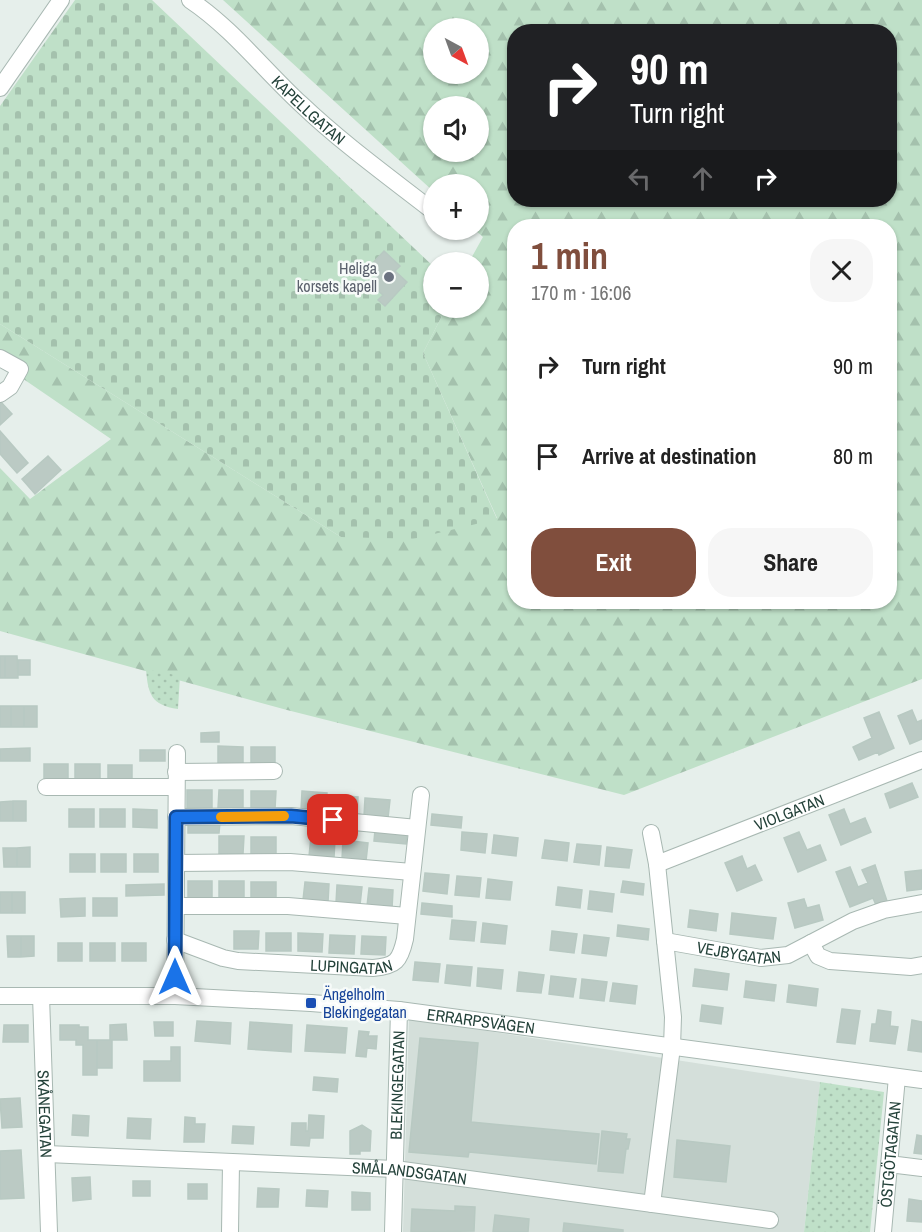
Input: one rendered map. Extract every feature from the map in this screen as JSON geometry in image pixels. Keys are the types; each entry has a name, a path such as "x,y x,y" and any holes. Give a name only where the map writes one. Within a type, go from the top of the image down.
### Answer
{"street":[{"path":"0,88 61,0"},
{"name":"KAPELLGATAN","path":"190,0 214,18 302,106 423,204"},
{"path":"0,358 20,369 10,387 0,394"},
{"path":"175,996 177,753"},
{"name":"VIOLGATAN","path":"657,864 922,760"},
{"path":"46,787 176,780 274,771"},
{"name":"LUPINGATAN","path":"176,940 223,958 238,961 382,967 393,963 401,956 421,795"},
{"path":"176,817 291,816 417,828"},
{"path":"651,833 657,864 673,1017 672,1047 652,1204"},
{"path":"176,863 290,862 412,872"},
{"name":"VEJBYGATAN","path":"665,941 761,958 788,955 837,928 867,915 922,903"},
{"path":"176,906 288,906 407,916"},
{"path":"811,943 818,956 830,961 912,967 922,965"},
{"name":"ERRARPSVÄGEN","path":"0,996 175,996 399,1010 922,1080"},
{"name":"SKÅNEGATAN","path":"41,996 49,1232"},
{"name":"BLEKINGEGATAN","path":"393,1232 399,1010"},
{"name":"ÖSTGÖTAGATAN","path":"883,1232 897,1077"},
{"name":"SMÅLANDSGATAN","path":"47,1154 395,1169 770,1220"},
{"path":"230,1232 231,1163"},
{"path":"889,1164 922,1168"}],"shaded area":[{"path":"409,1019 820,1082 804,1232 403,1232"}],"green space":[{"path":"75,0 152,0 423,257 423,318 441,318 423,353 497,519 413,539 341,537 0,324 0,106"},
{"path":"223,0 922,0 922,679 624,795 287,710 0,631 0,468 30,499 111,439 0,363 0,324 341,537 497,518 423,353 441,318 489,318 489,252 475,252 481,240 489,240 489,174 423,174 423,182"},
{"path":"146,669 180,676 178,709 162,705 153,697 148,685"},
{"path":"820,1082 884,1092 870,1232 804,1232"}],"building":[{"name":"Heliga korsets kapell","path":"384,251 400,266 395,271 407,282 385,306 378,300 383,295 370,284 380,273 371,265"},
{"path":"0,401 12,414 0,425"},
{"path":"0,431 28,463 17,473 0,454"},
{"path":"48,456 61,470 35,494 22,479"},
{"path":"0,656 5,656 5,678 0,678"},
{"path":"5,656 17,656 18,678 5,678"},
{"path":"18,660 30,660 30,675 18,675"},
{"path":"0,706 11,706 11,727 0,727"},
{"path":"11,706 24,706 24,727 11,727"},
{"path":"24,706 37,706 37,727 24,727"},
{"path":"912,710 917,722 922,720 922,739 910,744 898,716"},
{"path":"879,712 894,748 859,760 853,747 872,738 864,718"},
{"path":"219,732 219,742 201,742 201,733"},
{"path":"218,746 243,747 243,764 218,764"},
{"path":"251,747 275,747 275,765 251,765"},
{"path":"30,748 30,761 0,761 0,749"},
{"path":"140,750 165,750 165,761 140,761"},
{"path":"44,764 68,764 68,782 44,782"},
{"path":"75,764 100,764 100,782 75,782"},
{"path":"108,765 132,765 132,783 108,783"},
{"path":"912,783 918,797 890,808 885,794"},
{"path":"187,790 212,790 212,808 187,808"},
{"path":"219,790 243,790 243,808 218,808"},
{"path":"251,791 276,791 275,809 251,809"},
{"path":"302,791 327,793 325,812 301,810"},
{"path":"334,795 358,797 357,815 332,813"},
{"path":"365,798 390,800 388,818 364,816"},
{"path":"13,801 26,801 26,821 13,821"},
{"path":"13,801 13,821 0,821 0,802"},
{"path":"69,809 94,809 94,827 69,827"},
{"path":"100,809 125,809 125,827 100,827"},
{"path":"133,809 157,810 157,828 133,827"},
{"path":"844,809 850,824 865,818 871,832 841,845 829,815"},
{"path":"432,814 462,817 461,828 431,825"},
{"path":"188,822 220,822 219,833 188,833"},
{"path":"375,830 407,833 406,844 374,841"},
{"path":"462,832 487,834 485,853 461,850"},
{"path":"799,832 807,850 820,845 826,860 798,872 784,838"},
{"path":"494,835 518,838 516,856 492,853"},
{"path":"219,836 244,836 243,854 219,854"},
{"path":"251,837 276,837 276,855 251,855"},
{"path":"311,837 335,839 334,858 309,856"},
{"path":"343,840 368,843 366,861 342,859"},
{"path":"545,840 569,843 567,861 542,858"},
{"path":"577,844 601,846 599,865 574,862"},
{"path":"30,847 30,867 17,867 17,848"},
{"path":"607,847 632,850 629,868 605,866"},
{"path":"3,848 17,848 17,867 4,867"},
{"path":"70,854 95,854 95,872 70,872"},
{"path":"101,854 126,854 126,872 101,872"},
{"path":"134,854 158,854 158,872 134,872"},
{"path":"742,856 747,869 755,865 762,880 737,891 725,863"},
{"path":"875,865 887,901 876,905 873,898 850,907 836,872 850,867 858,887 868,883 862,870"},
{"path":"922,870 922,889 907,891 905,872"},
{"path":"425,873 449,875 447,894 423,891"},
{"path":"457,876 481,878 479,897 455,895"},
{"path":"488,879 512,882 510,900 486,898"},
{"path":"188,881 212,881 212,899 188,899"},
{"path":"219,881 244,881 244,899 219,899"},
{"path":"623,881 644,884 643,895 621,892"},
{"path":"251,882 276,882 276,900 251,900"},
{"path":"305,882 329,884 328,902 303,900"},
{"path":"164,884 164,895 126,896 126,885"},
{"path":"337,885 362,887 360,905 336,903"},
{"path":"558,887 582,890 580,908 556,905"},
{"path":"369,888 393,890 392,909 367,906"},
{"path":"590,891 614,894 612,912 588,909"},
{"path":"0,892 12,892 12,913 0,913"},
{"path":"12,892 25,892 25,913 12,913"},
{"path":"85,898 85,916 61,917 60,899"},
{"path":"93,898 117,898 117,916 93,916"},
{"path":"804,899 807,908 819,905 823,920 795,928 788,903"},
{"path":"422,903 452,906 452,917 421,914"},
{"path":"690,910 718,914 716,931 688,927"},
{"path":"732,913 776,918 773,939 730,934"},
{"path":"452,920 476,922 474,941 450,939"},
{"path":"483,923 507,926 505,944 481,942"},
{"path":"618,925 649,929 648,940 617,936"},
{"path":"234,931 259,931 258,949 234,949"},
{"path":"552,931 577,934 574,953 550,950"},
{"path":"266,933 291,933 291,951 266,951"},
{"path":"298,933 323,934 322,952 298,951"},
{"path":"330,935 355,936 354,954 329,953"},
{"path":"584,935 609,938 606,956 582,953"},
{"path":"7,936 21,936 21,957 8,957"},
{"path":"21,936 34,936 34,956 21,957"},
{"path":"362,936 386,937 385,955 361,954"},
{"path":"58,943 82,943 82,961 58,961"},
{"path":"90,943 115,943 115,961 90,961"},
{"path":"122,943 146,943 146,961 122,961"},
{"path":"415,962 440,964 438,982 413,980"},
{"path":"447,965 472,967 470,986 445,983"},
{"path":"478,968 503,970 501,989 477,986"},
{"path":"695,969 729,974 727,990 693,986"},
{"path":"519,972 544,975 541,993 517,991"},
{"path":"551,976 576,979 573,997 549,994"},
{"path":"582,979 607,982 604,1001 580,998"},
{"path":"746,981 776,985 774,1001 744,997"},
{"path":"613,983 637,986 635,1004 610,1001"},
{"path":"789,985 818,989 816,1006 787,1002"},
{"path":"702,1005 723,1008 721,1024 700,1021"},
{"path":"842,1009 860,1011 855,1044 837,1042"},
{"path":"878,1010 891,1012 890,1026 898,1027 895,1044 870,1041 872,1024 876,1024"},
{"path":"912,1020 922,1022 922,1052 908,1050"},
{"path":"197,1021 231,1023 230,1044 195,1041"},
{"path":"154,1022 173,1022 173,1036 155,1036"},
{"path":"250,1022 292,1025 291,1052 248,1049"},
{"path":"126,1024 127,1040 112,1040 112,1068 97,1068 97,1040 110,1040 110,1025"},
{"path":"4,1025 28,1025 28,1042 3,1042"},
{"path":"60,1025 88,1027 88,1040 97,1040 97,1075 83,1075 83,1045 76,1045 76,1040 60,1040"},
{"path":"307,1025 347,1028 345,1053 305,1051"},
{"path":"359,1031 369,1032 368,1036 377,1036 376,1049 367,1048 366,1057 356,1056"},
{"path":"420,1038 478,1043 471,1122 599,1134 596,1164 469,1152 468,1157 409,1152"},
{"path":"171,1047 180,1047 180,1081 144,1081 144,1061 171,1061"},
{"path":"314,1077 338,1079 337,1092 313,1090"},
{"path":"20,1098 22,1127 2,1128 0,1099"},
{"path":"73,1115 89,1116 88,1136 72,1135"},
{"path":"309,1115 324,1116 323,1138 310,1138 309,1146 291,1145 292,1123 306,1123 306,1131 308,1131"},
{"path":"185,1117 195,1118 195,1124 205,1124 204,1142 184,1142"},
{"path":"128,1118 151,1119 150,1139 127,1138"},
{"path":"362,1125 371,1131 370,1151 350,1154 350,1131"},
{"path":"233,1126 254,1127 253,1144 232,1143"},
{"path":"602,1131 627,1134 626,1139 630,1139 628,1149 626,1149 623,1173 598,1171"},
{"path":"917,1135 922,1136 922,1154 914,1153"},
{"path":"677,1140 730,1146 726,1182 674,1177"},
{"path":"21,1150 24,1198 0,1199 0,1151"},
{"path":"90,1177 91,1199 73,1201 72,1178"},
{"path":"133,1181 150,1181 150,1196 133,1196"},
{"path":"188,1184 207,1184 207,1199 188,1199"},
{"path":"258,1188 279,1189 278,1207 257,1207"},
{"path":"307,1190 328,1191 327,1207 306,1206"},
{"path":"352,1192 370,1193 370,1210 352,1210"},
{"path":"909,1199 922,1201 922,1222 907,1221"},
{"path":"455,1206 475,1207 474,1231 411,1232 412,1209 455,1211"},
{"path":"495,1215 529,1219 528,1232 493,1232"},
{"path":"564,1223 623,1230 623,1232 563,1232"}],"slow traffic":[{"path":"221,817 284,816"}],"place":[{"name":"Heliga korsets kapell","path":"389,277"},
{"name":"Ängelholm Blekingegatan","path":"311,1003"}],"route":[{"path":"175,977 176,817 291,816 333,820"}]}
